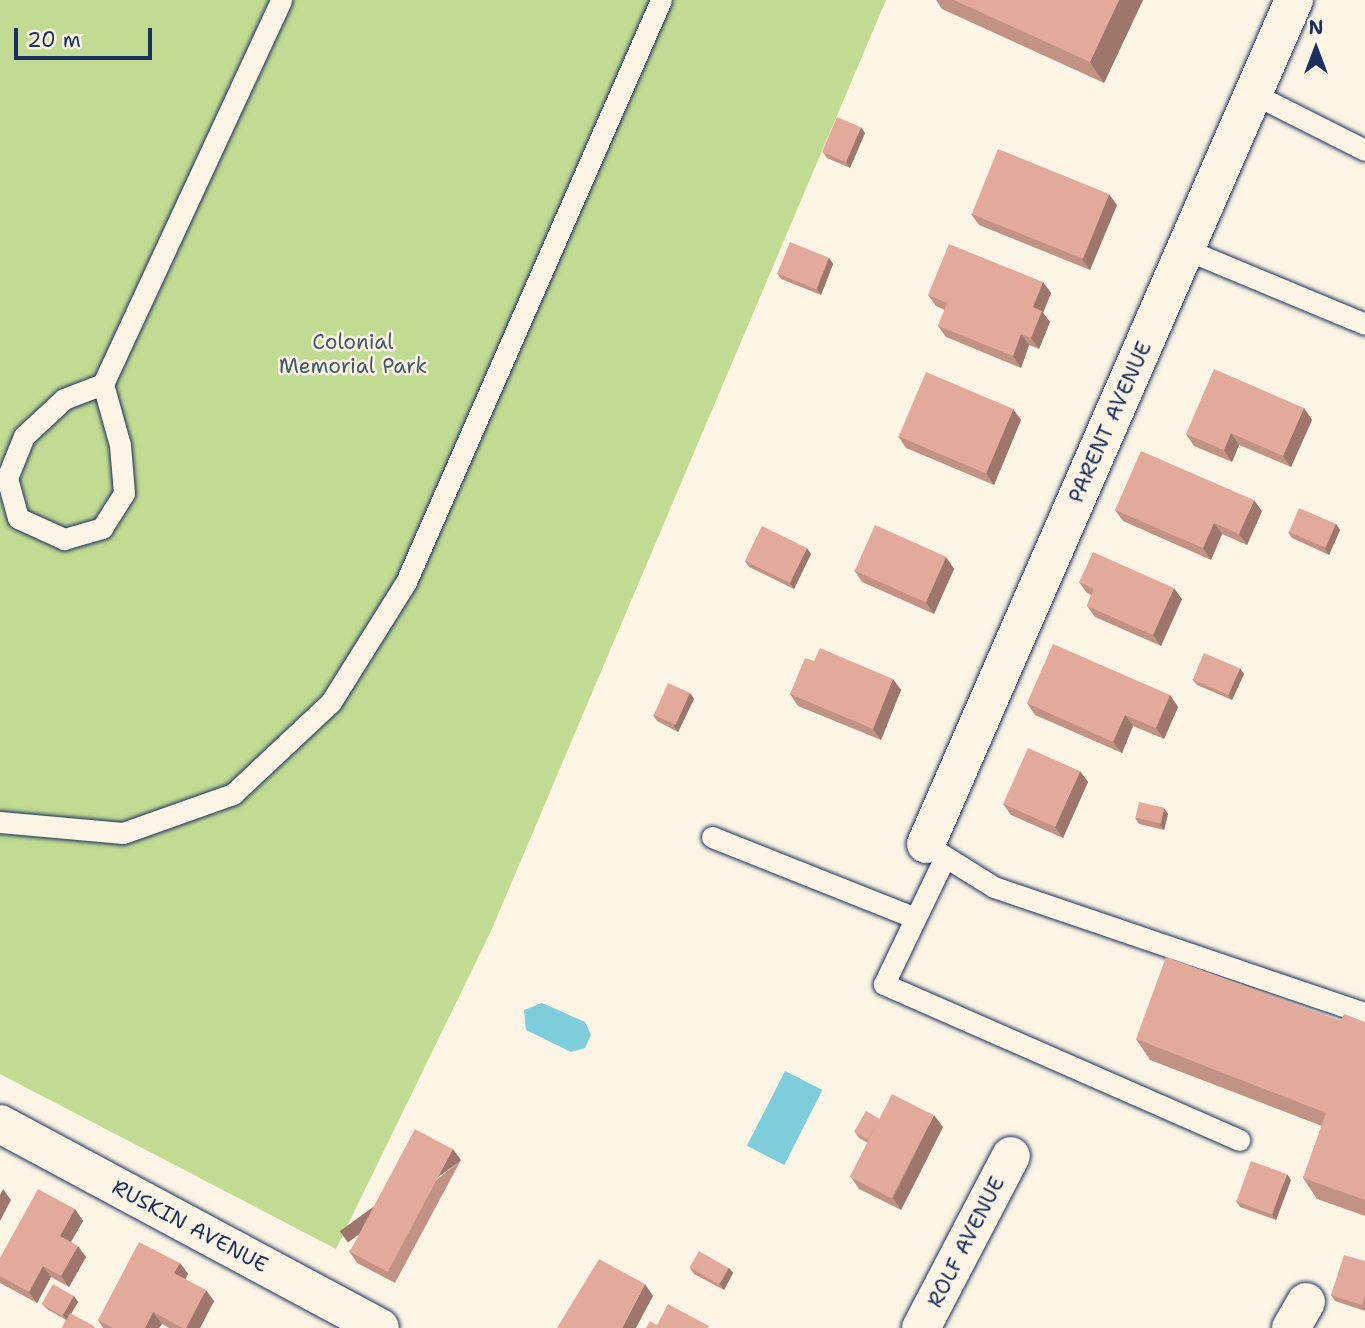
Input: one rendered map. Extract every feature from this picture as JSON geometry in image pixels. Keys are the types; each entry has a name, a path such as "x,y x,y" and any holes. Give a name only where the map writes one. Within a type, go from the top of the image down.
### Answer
{"street":[{"name":"PARENT AVENUE","path":"935,850 1185,249 1294,0"},
{"name":"RUSKIN AVENUE","path":"0,1125 380,1328"},
{"name":"ROLF AVENUE","path":"921,1328 1011,1156"}],"lane":[{"path":"103,384 64,399 24,436 7,478 18,518 64,539 102,527 124,493 120,445 103,384 281,0"},
{"path":"0,822 123,833 233,794 331,702 406,582 661,0"},
{"path":"1254,94 1365,150"},
{"path":"1185,249 1365,324"},
{"path":"712,837 916,918"},
{"path":"1240,1140 884,984 916,918 935,850 994,887 1365,1013"}],"green space":[{"name":"Colonial Memorial Park","path":"0,0 886,0 491,931 336,1249 0,1074"}],"water":[{"path":"542,1003 585,1022 591,1035 585,1048 571,1052 526,1030 524,1010"},
{"path":"785,1071 822,1090 784,1165 747,1146"}],"building":[{"path":"954,0 1119,0 1090,62"},
{"path":"837,117 861,127 846,162 822,152"},
{"path":"998,149 1109,194 1083,259 972,214"},
{"path":"790,242 829,258 816,289 777,274"},
{"path":"949,244 1043,282 1033,307 1042,311 1031,338 1021,334 1013,356 938,326 947,303 928,295"},
{"path":"1214,369 1304,408 1283,456 1231,433 1224,450 1186,434"},
{"path":"926,372 1013,409 986,474 899,436"},
{"path":"1141,451 1254,500 1239,534 1214,523 1203,548 1115,510"},
{"path":"1299,508 1336,524 1326,548 1289,532"},
{"path":"875,525 946,557 926,602 855,571"},
{"path":"762,526 807,548 790,583 745,561"},
{"path":"1093,552 1174,588 1153,635 1087,606 1094,589 1079,582"},
{"path":"1053,644 1170,695 1156,728 1125,715 1113,742 1027,703"},
{"path":"820,648 893,679 873,729 790,694 805,658 814,661"},
{"path":"1204,653 1240,668 1229,695 1193,680"},
{"path":"668,683 690,693 676,725 654,715"},
{"path":"1028,748 1080,771 1055,827 1003,804"},
{"path":"1139,802 1164,808 1161,823 1135,818"},
{"path":"1166,957 1341,1021 1344,1014 1365,1022 1365,1200 1303,1178 1326,1113 1136,1039"},
{"path":"892,1094 934,1115 892,1198 850,1177"},
{"path":"866,1111 880,1119 868,1140 854,1132"},
{"path":"415,1129 453,1149 388,1272 350,1252"},
{"path":"1251,1161 1287,1174 1272,1214 1236,1201"},
{"path":"38,1189 75,1209 60,1236 78,1246 61,1276 43,1266 29,1292 0,1276 0,1258"},
{"path":"139,1242 180,1263 174,1273 206,1290 186,1328 153,1312 145,1328 113,1328 98,1320"},
{"path":"699,1251 728,1268 719,1284 690,1267"},
{"path":"1344,1255 1365,1261 1365,1296 1362,1305 1331,1295"},
{"path":"599,1259 645,1284 622,1328 557,1328"},
{"path":"53,1284 74,1296 62,1316 42,1304"},
{"path":"668,1304 709,1326 708,1328 646,1328 650,1321 657,1325"},
{"path":"70,1313 94,1326 93,1328 62,1328"}]}
